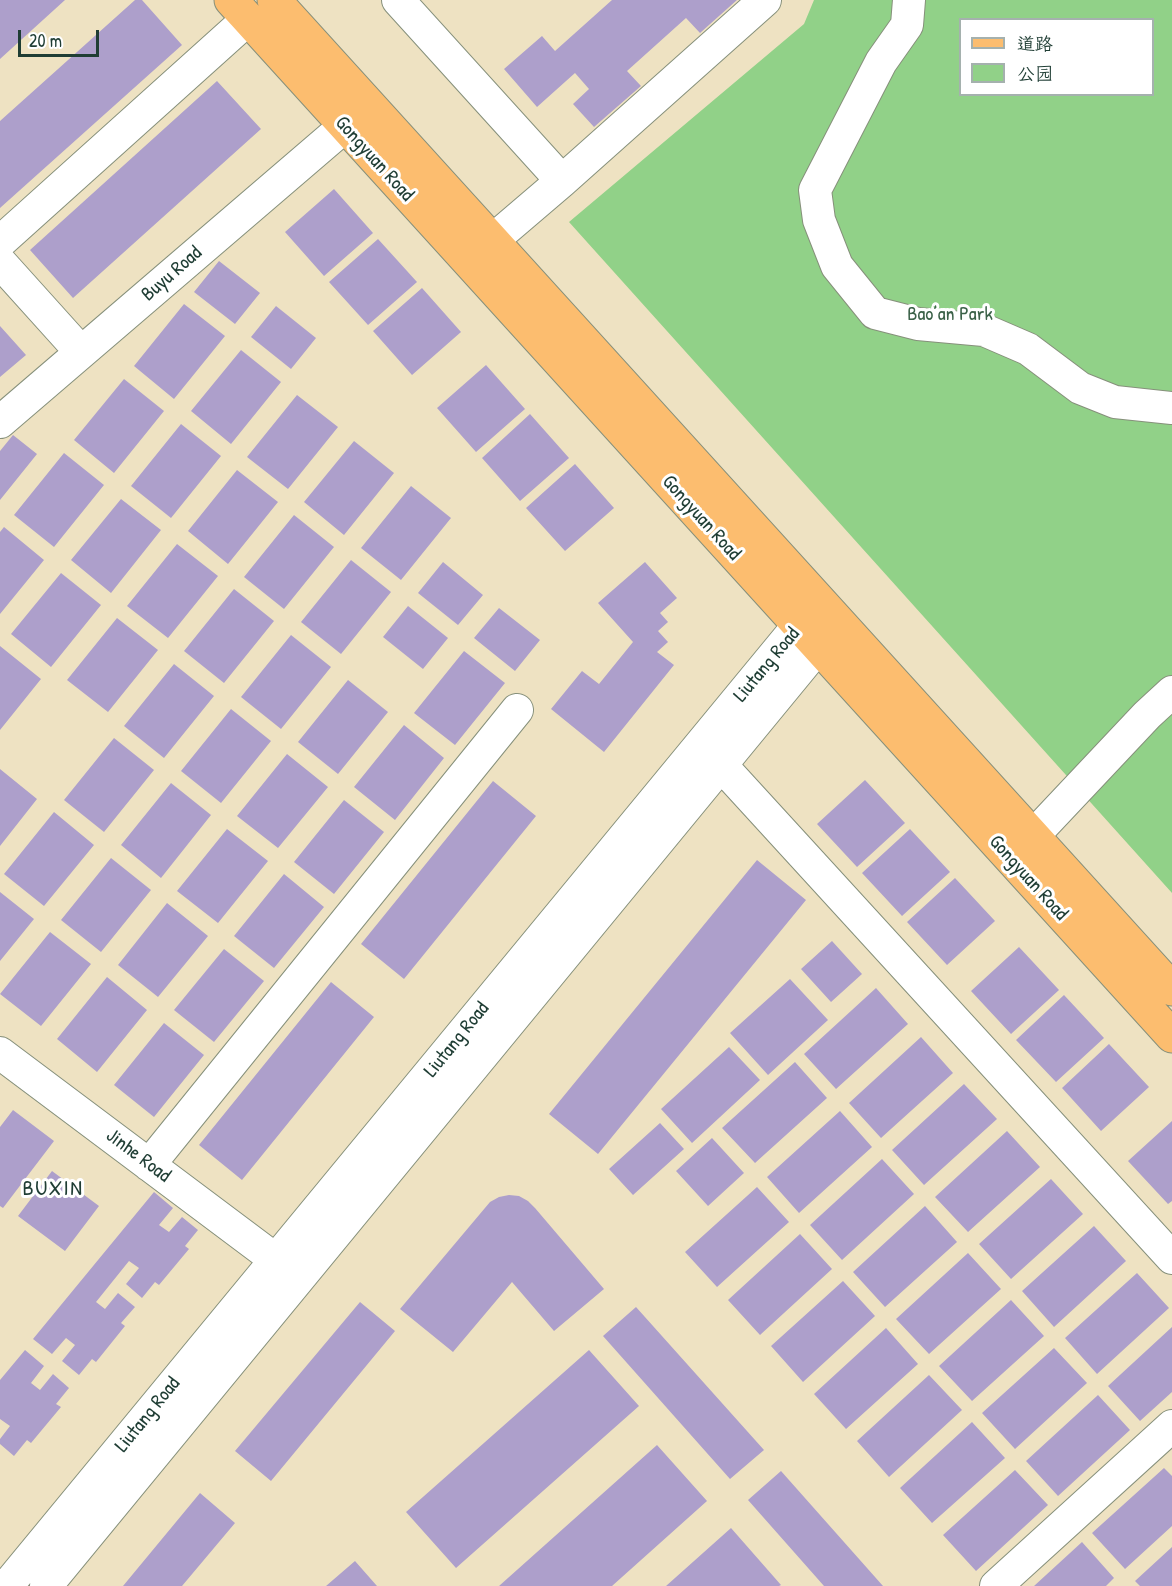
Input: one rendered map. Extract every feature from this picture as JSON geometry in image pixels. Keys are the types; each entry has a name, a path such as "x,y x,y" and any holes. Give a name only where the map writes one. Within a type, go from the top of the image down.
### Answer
{"main road":[{"name":"Gongyuan Road","path":"274,0 1172,989"},
{"name":"Gongyuan Road","path":"239,10 1172,1036"}],"street":[{"path":"398,0 562,181"},
{"path":"467,261 562,181 765,0"},
{"path":"909,0 907,25 881,62 815,190 819,220 837,266 875,313 918,324 984,330 1028,349 1080,388 1115,402 1172,408"},
{"path":"0,242 239,10"},
{"name":"Buyu Road","path":"0,422 345,126"},
{"path":"0,262 81,352"},
{"name":"Liutang Road","path":"7,1586 276,1260 830,612"},
{"name":"Liutang Road","path":"46,1586 721,765 809,636"},
{"path":"1033,836 1147,715 1172,692"},
{"path":"149,1165 517,710"},
{"path":"721,765 1172,1258"},
{"name":"Jinhe Road","path":"0,1053 276,1260"},
{"path":"996,1586 1172,1426"}],"green space":[{"name":"Bao’an Park","path":"814,0 1172,0 1172,893 569,222 804,24"}],"building":[{"path":"0,0 65,0 0,59"},
{"path":"135,0 142,0 182,45 0,208 0,121"},
{"path":"612,0 737,0 700,33 686,18 627,71 641,86 594,127 573,104 589,89 575,73 537,107 504,69 542,36 555,51"},
{"path":"217,81 261,129 73,298 30,250"},
{"path":"334,189 373,233 324,276 285,232"},
{"path":"378,239 417,282 368,325 329,282"},
{"path":"219,261 260,293 235,324 194,292"},
{"path":"422,288 461,332 412,375 373,331"},
{"path":"184,304 225,336 174,399 134,366"},
{"path":"276,306 316,338 291,369 251,337"},
{"path":"0,326 26,355 0,377"},
{"path":"241,350 281,382 231,444 191,411"},
{"path":"486,365 525,409 476,452 437,408"},
{"path":"124,379 164,411 114,473 74,440"},
{"path":"297,395 338,427 288,489 247,457"},
{"path":"530,414 569,458 520,501 482,458"},
{"path":"181,424 221,456 171,518 131,486"},
{"path":"13,435 37,454 0,500 0,451"},
{"path":"354,441 394,473 344,535 304,502"},
{"path":"64,453 104,485 54,547 14,515"},
{"path":"575,464 614,508 565,551 526,508"},
{"path":"237,470 278,502 228,564 188,531"},
{"path":"411,486 451,518 401,580 361,548"},
{"path":"121,499 161,530 111,593 71,560"},
{"path":"294,515 334,547 284,609 244,577"},
{"path":"4,527 44,560 0,614 0,532"},
{"path":"177,544 218,576 168,638 127,606"},
{"path":"351,560 391,592 341,654 301,622"},
{"path":"443,562 483,595 458,625 418,593"},
{"path":"645,562 677,598 660,613 668,622 658,631 668,642 657,652 674,665 604,752 551,709 582,671 599,684 633,642 598,603"},
{"path":"61,573 101,605 51,667 11,634"},
{"path":"234,589 274,621 224,683 184,651"},
{"path":"408,606 448,638 423,669 383,637"},
{"path":"499,608 540,640 515,671 474,638"},
{"path":"117,618 158,650 108,712 67,680"},
{"path":"291,635 331,667 281,729 241,697"},
{"path":"0,646 41,679 0,730"},
{"path":"464,651 505,683 455,745 414,713"},
{"path":"174,664 214,696 164,758 124,726"},
{"path":"348,680 388,712 338,774 298,742"},
{"path":"231,709 271,741 221,803 181,771"},
{"path":"404,725 444,758 395,820 354,787"},
{"path":"114,738 154,770 104,832 64,800"},
{"path":"287,754 328,787 278,848 237,816"},
{"path":"0,769 37,799 0,846"},
{"path":"865,780 905,823 857,867 817,824"},
{"path":"493,781 536,816 404,979 361,944"},
{"path":"171,783 211,815 161,878 121,845"},
{"path":"344,800 384,832 334,894 294,862"},
{"path":"54,812 94,845 44,906 4,874"},
{"path":"227,829 268,861 218,923 177,891"},
{"path":"910,829 950,872 902,916 862,873"},
{"path":"111,858 151,890 101,952 61,920"},
{"path":"757,860 806,900 598,1154 549,1114"},
{"path":"284,874 324,907 274,968 234,936"},
{"path":"955,878 995,921 947,965 907,922"},
{"path":"0,892 34,919 0,961"},
{"path":"167,903 208,936 158,997 118,965"},
{"path":"50,932 91,964 41,1026 0,994"},
{"path":"832,941 862,974 831,1002 801,969"},
{"path":"1019,947 1059,990 1011,1034 971,991"},
{"path":"224,949 264,981 214,1042 174,1010"},
{"path":"107,977 147,1010 97,1072 57,1039"},
{"path":"790,979 828,1020 768,1075 730,1033"},
{"path":"331,982 374,1017 242,1180 199,1145"},
{"path":"876,988 908,1024 836,1089 804,1054"},
{"path":"1064,995 1104,1038 1056,1082 1016,1040"},
{"path":"164,1023 204,1055 154,1117 114,1085"},
{"path":"921,1037 953,1073 881,1138 849,1103"},
{"path":"1109,1044 1149,1087 1101,1131 1062,1088"},
{"path":"729,1047 760,1080 692,1143 661,1109"},
{"path":"795,1062 827,1098 755,1163 722,1128"},
{"path":"964,1084 997,1119 924,1185 892,1150"},
{"path":"13,1110 54,1141 3,1208 0,1206 0,1127"},
{"path":"840,1111 872,1147 799,1213 767,1177"},
{"path":"1172,1121 1172,1201 1168,1204 1128,1161"},
{"path":"660,1123 684,1149 633,1195 609,1169"},
{"path":"1007,1131 1040,1167 968,1232 935,1197"},
{"path":"712,1138 744,1173 708,1206 676,1171"},
{"path":"882,1159 914,1194 842,1260 810,1225"},
{"path":"52,1171 99,1206 65,1251 18,1216"},
{"path":"1051,1179 1083,1214 1011,1279 979,1244"},
{"path":"757,1187 789,1222 717,1287 685,1252"},
{"path":"154,1192 173,1208 159,1225 169,1232 182,1217 198,1230 185,1246 189,1249 159,1285 155,1282 142,1298 126,1284 139,1268 129,1261 96,1302 105,1309 118,1293 135,1307 121,1323 125,1326 96,1362 92,1359 79,1375 62,1361 75,1345 66,1338 52,1354 33,1339"},
{"path":"509,1195 519,1196 528,1201 604,1289 554,1331 512,1282 453,1352 400,1309 490,1202"},
{"path":"925,1206 957,1242 885,1307 853,1272"},
{"path":"1094,1226 1126,1261 1054,1327 1022,1291"},
{"path":"800,1234 832,1269 760,1335 728,1300"},
{"path":"968,1253 1001,1289 929,1354 896,1319"},
{"path":"1137,1273 1169,1308 1097,1374 1065,1338"},
{"path":"843,1281 875,1316 803,1382 771,1346"},
{"path":"1011,1300 1044,1336 972,1401 939,1366"},
{"path":"360,1302 395,1331 271,1481 235,1451"},
{"path":"636,1307 764,1450 730,1479 603,1336"},
{"path":"1172,1327 1172,1392 1140,1421 1108,1386"},
{"path":"886,1328 918,1364 846,1429 814,1394"},
{"path":"1054,1348 1087,1383 1015,1449 982,1413"},
{"path":"25,1350 44,1366 31,1383 40,1390 53,1374 69,1388 56,1404 61,1407 31,1443 27,1440 14,1456 0,1444 0,1439 10,1426 0,1419 0,1380"},
{"path":"589,1350 639,1406 456,1568 406,1512"},
{"path":"929,1375 962,1410 889,1477 857,1441"},
{"path":"1098,1395 1130,1430 1058,1496 1026,1461"},
{"path":"972,1422 1005,1458 932,1523 900,1488"},
{"path":"657,1445 707,1501 612,1586 499,1586"},
{"path":"1164,1468 1172,1476 1172,1526 1125,1569 1092,1533"},
{"path":"1015,1470 1048,1505 976,1571 943,1535"},
{"path":"781,1471 883,1586 824,1586 748,1500"},
{"path":"200,1493 235,1523 182,1586 123,1586"},
{"path":"731,1528 781,1585 666,1586"},
{"path":"1082,1542 1114,1578 1106,1586 1034,1586"},
{"path":"1172,1547 1172,1586 1140,1586 1135,1581"},
{"path":"355,1561 377,1586 326,1586"}],"district":[{"name":"BUXIN","path":"53,1189"}]}
